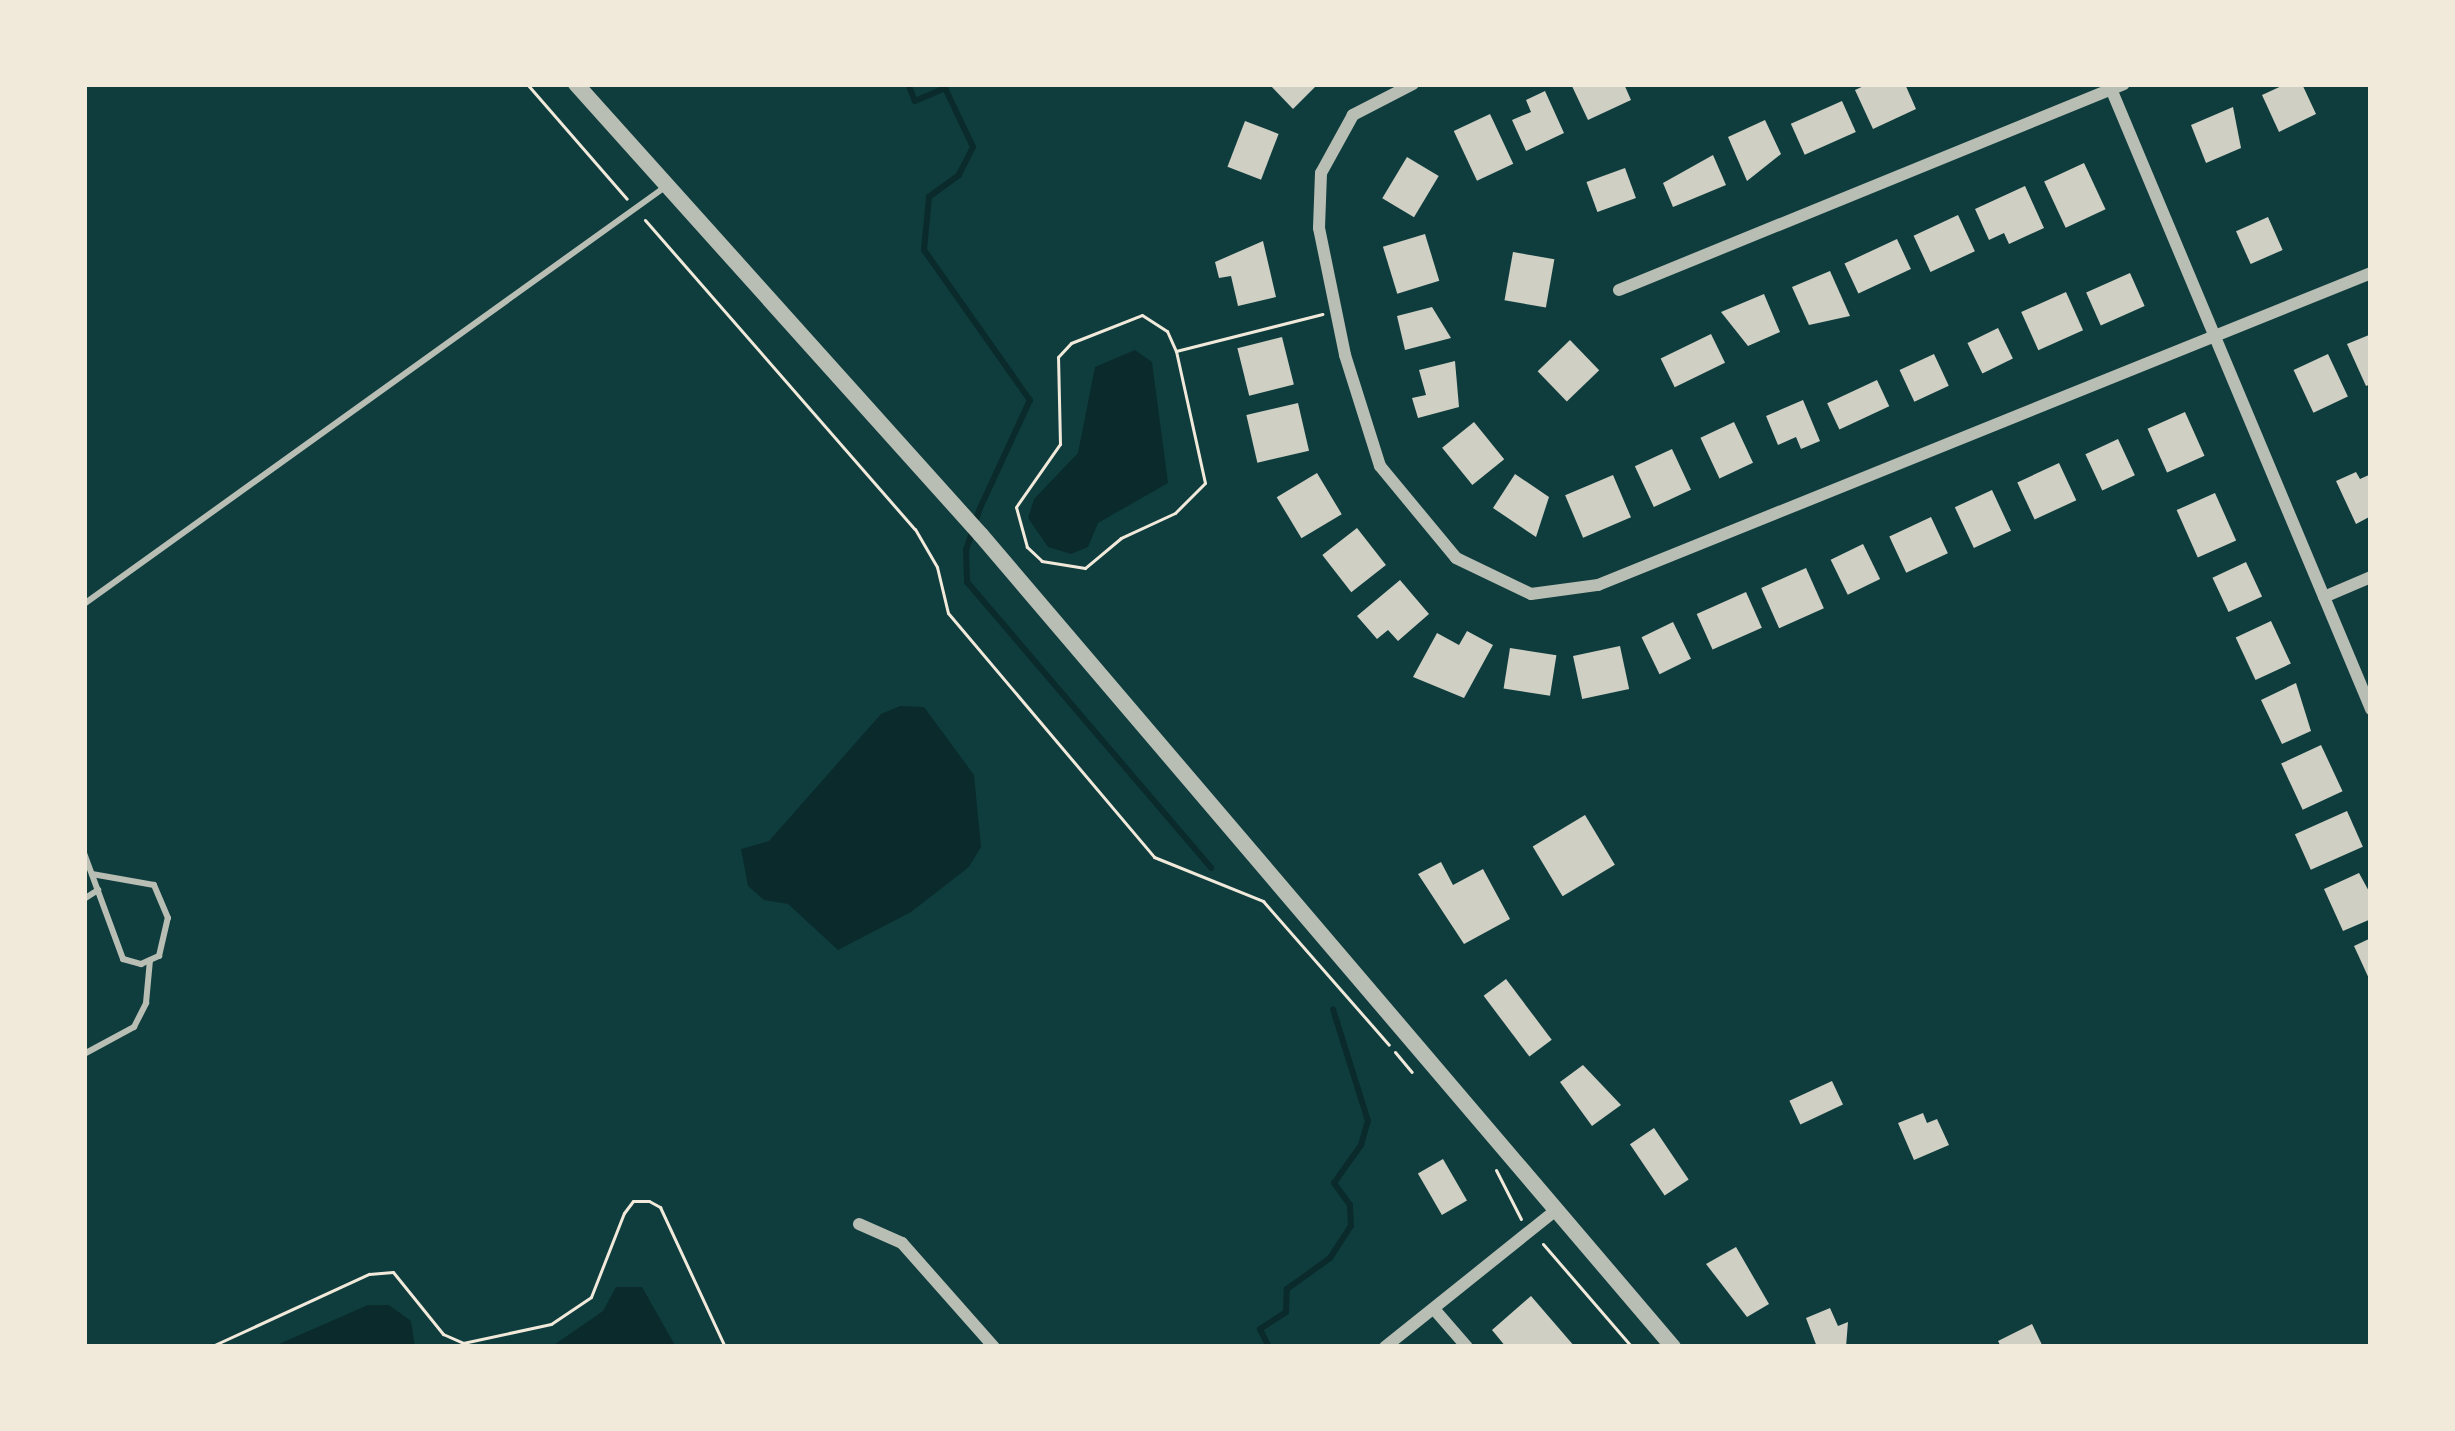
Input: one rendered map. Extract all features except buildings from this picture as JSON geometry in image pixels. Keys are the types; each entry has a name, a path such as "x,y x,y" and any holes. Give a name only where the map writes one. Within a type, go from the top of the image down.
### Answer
{"street":[{"path":"577,84 968,520 1673,1347"},
{"path":"1413,84 1353,115 1321,173 1319,228 1336,310 1380,466 1456,558 1531,594 1598,585 2371,273"},
{"path":"1619,290 2114,86 2212,340 2371,709"},
{"path":"2324,597 2371,577"},
{"path":"1384,1347 1556,1210"},
{"path":"859,1224 902,1244 994,1347"},
{"path":"1434,1309 1467,1347"}],"lane":[{"path":"84,604 668,185"},
{"path":"84,853 123,959 159,956 168,918 154,886 92,874"},
{"path":"84,898 98,890"},
{"path":"84,1054 134,1027 146,1003 149,960"}],"path":[{"path":"527,84 915,529 937,566 948,613 1154,857 1263,901 1421,1082"},
{"path":"1176,351 1336,310"},
{"path":"1142,314 1167,331 1176,351 1205,483 1175,513 1121,538 1085,568 1042,561 1027,548 1016,507 1060,444 1058,357 1071,343 1142,314"},
{"path":"1495,1168 1510,1207 1632,1347"},
{"path":"210,1347 369,1274 393,1272 443,1334 463,1343 550,1324 591,1297 633,1201 660,1207 725,1347"}],"water":[{"path":"1135,350 1152,362 1168,483 1098,523 1088,547 1071,554 1048,547 1028,518 1034,499 1078,453 1095,367"},
{"path":"900,706 924,707 974,775 981,847 969,867 911,912 838,950 788,904 764,900 748,886 741,849 769,841 881,714"},
{"path":"616,1287 642,1287 676,1347 551,1347 603,1311"},
{"path":"368,1305 389,1305 411,1321 415,1347 272,1347"}],"waterway":[{"path":"908,84 915,101 945,88 973,147 959,175 929,197 924,250 1030,400 980,508 966,550 967,582 1211,868"},
{"path":"1269,1347 1260,1329 1286,1312 1287,1289 1330,1258 1351,1226 1350,1205 1334,1183 1361,1145 1368,1121 1333,1009"}]}
